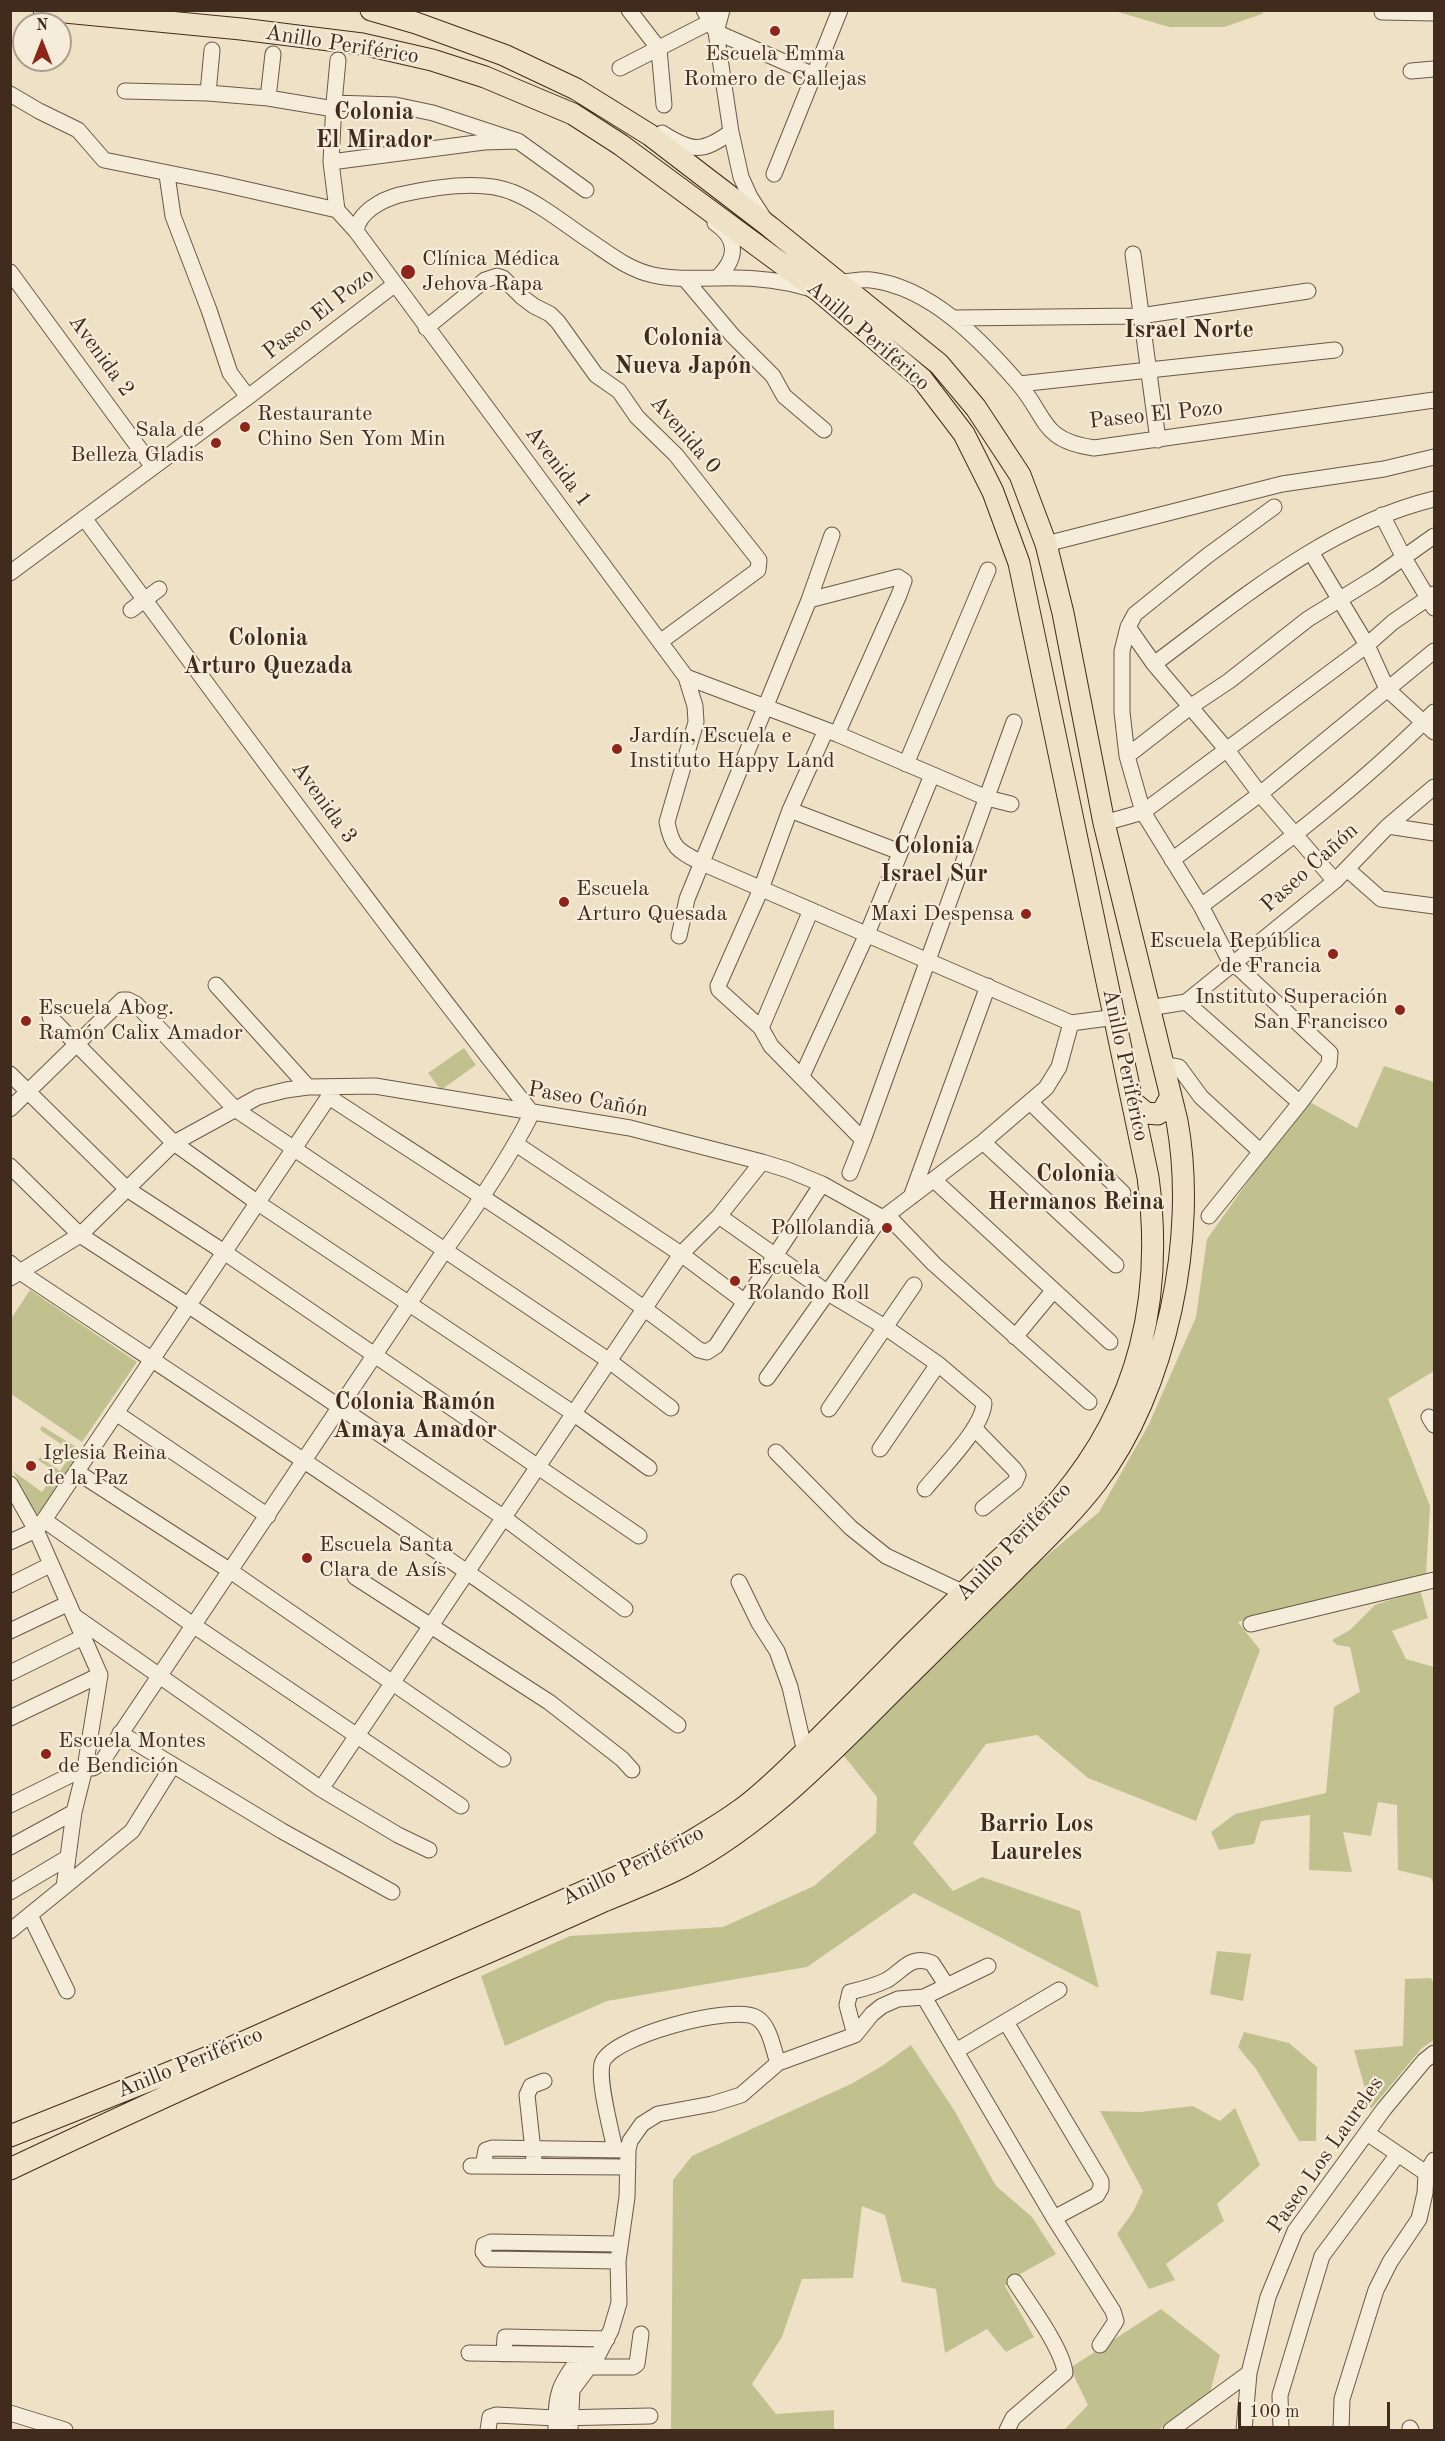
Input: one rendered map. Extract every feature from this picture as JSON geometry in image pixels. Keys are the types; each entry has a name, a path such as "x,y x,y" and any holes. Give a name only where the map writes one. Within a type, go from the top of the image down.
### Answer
{"highway":[{"name":"Anillo Periférico","path":"10,2169 370,2004 681,1867 757,1820 817,1766 1035,1550 1097,1482 1115,1454 1145,1394 1166,1333 1178,1275 1185,1201 1181,1140 1104,823 1063,613 1046,544 1020,475 976,408 939,364 621,145 573,114 530,94 432,60 236,20 44,10"},
{"name":"Anillo Periférico","path":"10,2136 221,2052 675,1851 740,1810 805,1752 1060,1499 1086,1466 1121,1402 1133,1371 1151,1297 1154,1246 1153,1213 1148,1177 1019,563 993,492 964,434 922,379 770,227 650,135 576,89 504,55 416,22 371,10"},
{"path":"1059,752 1069,739 1084,740 1090,746"},
{"path":"1134,1103 1146,1113 1158,1114 1164,1109 1171,1096"}],"street":[{"path":"629,10 659,49 664,105"},
{"path":"621,68 710,22 722,10"},
{"path":"774,174 840,10"},
{"path":"1382,12 1434,13"},
{"path":"710,22 814,75"},
{"path":"710,22 741,177 750,197 770,227"},
{"path":"208,93 212,50"},
{"path":"268,98 273,54"},
{"path":"337,210 332,162 338,60"},
{"path":"1412,70 1434,69"},
{"path":"576,89 621,107 677,143 692,148 705,148 731,132"},
{"path":"125,91 208,93 334,106 395,105 433,113 518,141 586,190"},
{"path":"10,94 78,130 104,160 337,210 356,231"},
{"path":"332,162 484,142 518,141"},
{"path":"621,145 654,183 719,226 729,238 733,255 729,266 717,278"},
{"path":"167,175 174,216 230,373 248,398"},
{"name":"Paseo El Pozo","path":"10,573 248,398 394,285 356,231 360,218 387,199 417,191 469,186 496,187 512,192 534,204 628,267 653,275 686,279 784,281 829,287 870,280 894,285 956,318 1019,384 1041,418 1057,436 1073,445 1094,448 1434,400"},
{"path":"1133,254 1158,440"},
{"name":"Avenida 2","path":"10,272 153,467"},
{"name":"Avenida 0","path":"426,328 485,280 497,276 503,278 522,297 550,314 558,322 596,375 619,391 637,417 686,467 759,560 758,570 660,642"},
{"path":"686,279 739,343 773,376 784,396 824,430"},
{"name":"Avenida 1","path":"394,285 686,677"},
{"path":"956,318 1140,316 1308,291"},
{"path":"1019,384 1335,350"},
{"path":"1046,544 1282,484 1384,469 1434,457"},
{"path":"1154,664 1288,565 1382,515 1434,500"},
{"path":"1209,1216 1329,1064 1330,1053 1240,969 1232,965 1200,906 1143,812 1127,756 1122,712 1122,651 1128,627 1135,614 1207,556 1274,507"},
{"path":"1104,823 1143,812 1367,645 1393,622 1432,600 1404,558 1382,515"},
{"name":"Avenida 3","path":"84,518 389,930 532,1113"},
{"path":"679,936 687,899 809,600 832,535"},
{"path":"1127,756 1308,619 1404,558 1434,536"},
{"path":"1311,552 1367,645 1387,690 1429,728"},
{"path":"906,764 988,570"},
{"path":"809,600 891,577 898,577 904,581 831,732 790,810 761,889 718,986 719,990 761,1028 771,1046 863,1140"},
{"path":"131,610 159,589"},
{"path":"1128,627 1154,664 1227,750 1260,794 1335,881"},
{"path":"1172,860 1260,794 1434,651"},
{"path":"686,677 831,732 987,798 1011,804"},
{"path":"686,677 695,706 696,723 667,822 670,839 679,851 761,889 1071,1023 1116,1017"},
{"path":"1200,906 1296,835 1429,728 1434,712"},
{"path":"850,1173 1014,723"},
{"path":"802,1076 867,934 932,775"},
{"name":"Paseo Cañón","path":"1149,1008 1186,1002 1335,881 1388,826 1434,788"},
{"path":"790,810 900,852"},
{"path":"1388,826 1434,833"},
{"path":"1347,869 1381,899 1434,906"},
{"path":"761,1028 811,910"},
{"path":"216,985 308,1087"},
{"path":"911,1197 988,986"},
{"path":"10,1109 122,1000 128,1000 136,1004 235,1109 608,1360 671,1408"},
{"path":"1186,1002 1300,1103"},
{"path":"50,1017 174,1143 258,1203 573,1413 649,1468"},
{"path":"767,1378 884,1216 983,1142 1046,1088 1059,1067 1071,1023"},
{"path":"1163,1064 1179,1067 1201,1097 1261,1152"},
{"path":"10,1074 127,1189 224,1252 639,1536"},
{"name":"Paseo Cañón","path":"14,1271 80,1235 174,1143 258,1097 308,1087 332,1092 375,1086 630,1128 762,1162 822,1184 884,1216 934,1264 1089,1402"},
{"path":"10,1542 40,1525 332,1092 644,1307 699,1350 707,1352 716,1346 822,1184"},
{"path":"1030,1103 1123,1193"},
{"path":"10,1805 85,1768 98,1766 483,1197 532,1113"},
{"path":"983,1142 1116,1265"},
{"path":"516,1144 681,1254 745,1302"},
{"path":"321,1789 681,1254 719,1216 762,1162"},
{"path":"10,1166 80,1235 503,1517 625,1609"},
{"path":"934,1180 1110,1342"},
{"path":"719,1216 828,1293 885,1327 979,1396 984,1403 984,1410 974,1428 925,1489"},
{"path":"14,1271 304,1461 465,1572 678,1725"},
{"path":"829,1409 914,1285"},
{"path":"1015,1337 1053,1291"},
{"path":"880,1449 938,1364"},
{"path":"116,1413 268,1516"},
{"path":"974,1428 1017,1475 1015,1482 983,1508"},
{"path":"776,1452 851,1528 886,1556 964,1593"},
{"path":"77,1472 229,1570 503,1759"},
{"path":"13,1494 40,1525 358,1734 461,1806"},
{"path":"40,1525 50,1565 100,1675 85,1768 74,1812 64,1887"},
{"path":"10,1585 50,1565"},
{"path":"355,1576 549,1702 622,1759 632,1770"},
{"path":"1251,1624 1434,1580"},
{"path":"739,1582 780,1661 790,1687 805,1752"},
{"path":"10,1631 70,1610"},
{"path":"70,1610 158,1676 321,1789 398,1835 429,1850"},
{"path":"10,1673 83,1637"},
{"path":"10,1718 100,1675"},
{"path":"120,1733 282,1831 393,1892"},
{"path":"10,1931 132,1831 174,1765"},
{"path":"10,1847 74,1812"},
{"path":"10,1892 67,1858"},
{"path":"30,1915 67,1991"},
{"path":"855,2035 847,2005 850,1992 888,1979 906,1964 918,1959 932,1963 946,1986"},
{"path":"628,2167 477,2166 486,2150 492,2148 622,2150 648,2119 658,2114 712,2104 741,2095 778,2063 855,2035 872,2014 882,2006 898,2000 924,1997 988,1966"},
{"path":"956,2051 1059,1990"},
{"path":"924,1997 1054,2218 1113,2311 1116,2321 1100,2344"},
{"path":"563,2424 557,2395 570,2370 590,2359 607,2339 619,2303 619,2244 627,2197 628,2167 602,2082 604,2057 639,2036 715,2015 747,2014 758,2018 766,2028 778,2063"},
{"path":"1006,2022 1101,2181 1101,2188 1097,2195 1054,2218"},
{"name":"Paseo Los Laureles","path":"1244,2430 1249,2373 1268,2296 1288,2242 1323,2190 1408,2079 1434,2053"},
{"path":"534,2166 527,2095 531,2086 544,2081"},
{"path":"1367,2133 1426,2173"},
{"path":"1281,2430 1280,2395 1322,2256 1398,2154"},
{"path":"1341,2430 1342,2399 1376,2290 1390,2262 1419,2219 1425,2193 1426,2173 1434,2160"},
{"path":"618,2260 488,2259 483,2252 484,2245 491,2242 619,2244"},
{"path":"1007,2430 1013,2418 1065,2373 1056,2348 1015,2282"},
{"path":"469,2353 590,2359 633,2367 637,2364 641,2334"},
{"path":"504,2354 505,2337 607,2339"},
{"path":"1171,2430 1236,2385 1249,2373"},
{"path":"10,2413 65,2430"},
{"path":"488,2430 490,2418 496,2415 563,2424 650,2416"}],"green space":[{"path":"1115,11 1264,11 1262,14 1224,27 1169,27"},
{"path":"464,1048 476,1065 441,1090 428,1073"},
{"path":"1384,1066 1434,1082 1434,1371 1388,1399 1430,1506 1426,1574 1238,1622 1260,1650 1196,1821 1088,1778 1037,1735 986,1744 913,1843 953,1891 982,1877 1080,1911 1099,1988 914,1893 807,1967 607,2001 505,2046 481,1976 570,1936 723,1927 814,1886 876,1833 877,1797 840,1751 1019,1579 1099,1512 1149,1424 1196,1317 1207,1239 1306,1100 1357,1128"},
{"path":"30,1290 137,1362 82,1442 11,1394 11,1319"},
{"path":"42,1426 81,1450 41,1513 38,1514 33,1511 13,1471 42,1492 56,1472 38,1460 40,1457 60,1471 73,1452 40,1430"},
{"path":"1420,1590 1428,1618 1392,1631 1406,1659 1434,1667 1434,1885 1431,1878 1398,1870 1397,1805 1378,1802 1371,1836 1343,1832 1352,1872 1309,1870 1310,1815 1261,1821 1254,1844 1219,1850 1211,1832 1235,1814 1326,1793 1334,1707 1360,1692 1350,1647 1337,1645 1332,1640 1350,1630 1375,1605"},
{"path":"1217,1951 1251,1954 1243,2001 1210,1994"},
{"path":"1431,1978 1434,1984 1434,2040 1422,2048 1371,2109 1354,2050 1403,2046 1405,1979"},
{"path":"1244,2032 1289,2043 1317,2067 1316,2141 1299,2141 1256,2069 1238,2047"},
{"path":"911,2045 954,2110 996,2186 1032,2217 1056,2254 1013,2278 1005,2286 1034,2337 1006,2352 987,2329 945,2353 936,2289 902,2282 885,2215 862,2206 853,2278 802,2279 782,2337 752,2384 776,2414 834,2410 834,2430 671,2430 673,2180 692,2156 851,2084 882,2066"},
{"path":"1193,2106 1220,2121 1235,2108 1260,2165 1217,2204 1224,2221 1166,2264 1175,2280 1149,2289 1117,2234 1133,2212 1143,2191 1100,2111 1140,2112"},
{"path":"1161,2309 1220,2355 1209,2396 1158,2430 1064,2430 1088,2405 1070,2368"}],"place":[{"name":"Escuela Emma Romero de Callejas","path":"775,31"},
{"name":"Clínica Médica Jehova Rapa","path":"408,272"},
{"name":"Restaurante Chino Sen Yom Min","path":"245,427"},
{"name":"Sala de Belleza Gladis","path":"216,443"},
{"name":"Jardín, Escuela e Instituto Happy Land","path":"617,749"},
{"name":"Escuela Arturo Quesada","path":"564,902"},
{"name":"Maxi Despensa","path":"1026,914"},
{"name":"Escuela República de Francia","path":"1333,954"},
{"name":"Instituto Superación San Francisco","path":"1400,1010"},
{"name":"Escuela Abog. Ramón Calix Amador","path":"26,1021"},
{"name":"Pollolandia","path":"887,1228"},
{"name":"Escuela Rolando Roll","path":"735,1281"},
{"name":"Iglesia Reina de la Paz","path":"31,1466"},
{"name":"Escuela Santa Clara de Asís","path":"307,1558"},
{"name":"Escuela Montes de Bendición","path":"46,1754"}],"district":[{"name":"Colonia El Mirador","path":"374,127"},
{"name":"Israel Norte","path":"1189,331"},
{"name":"Colonia Nueva Japón","path":"683,353"},
{"name":"Colonia Arturo Quezada","path":"268,653"},
{"name":"Colonia Israel Sur","path":"934,861"},
{"name":"Colonia Hermanos Reina","path":"1076,1189"},
{"name":"Colonia Ramón Amaya Amador","path":"415,1417"},
{"name":"Barrio Los Laureles","path":"1036,1839"}]}
